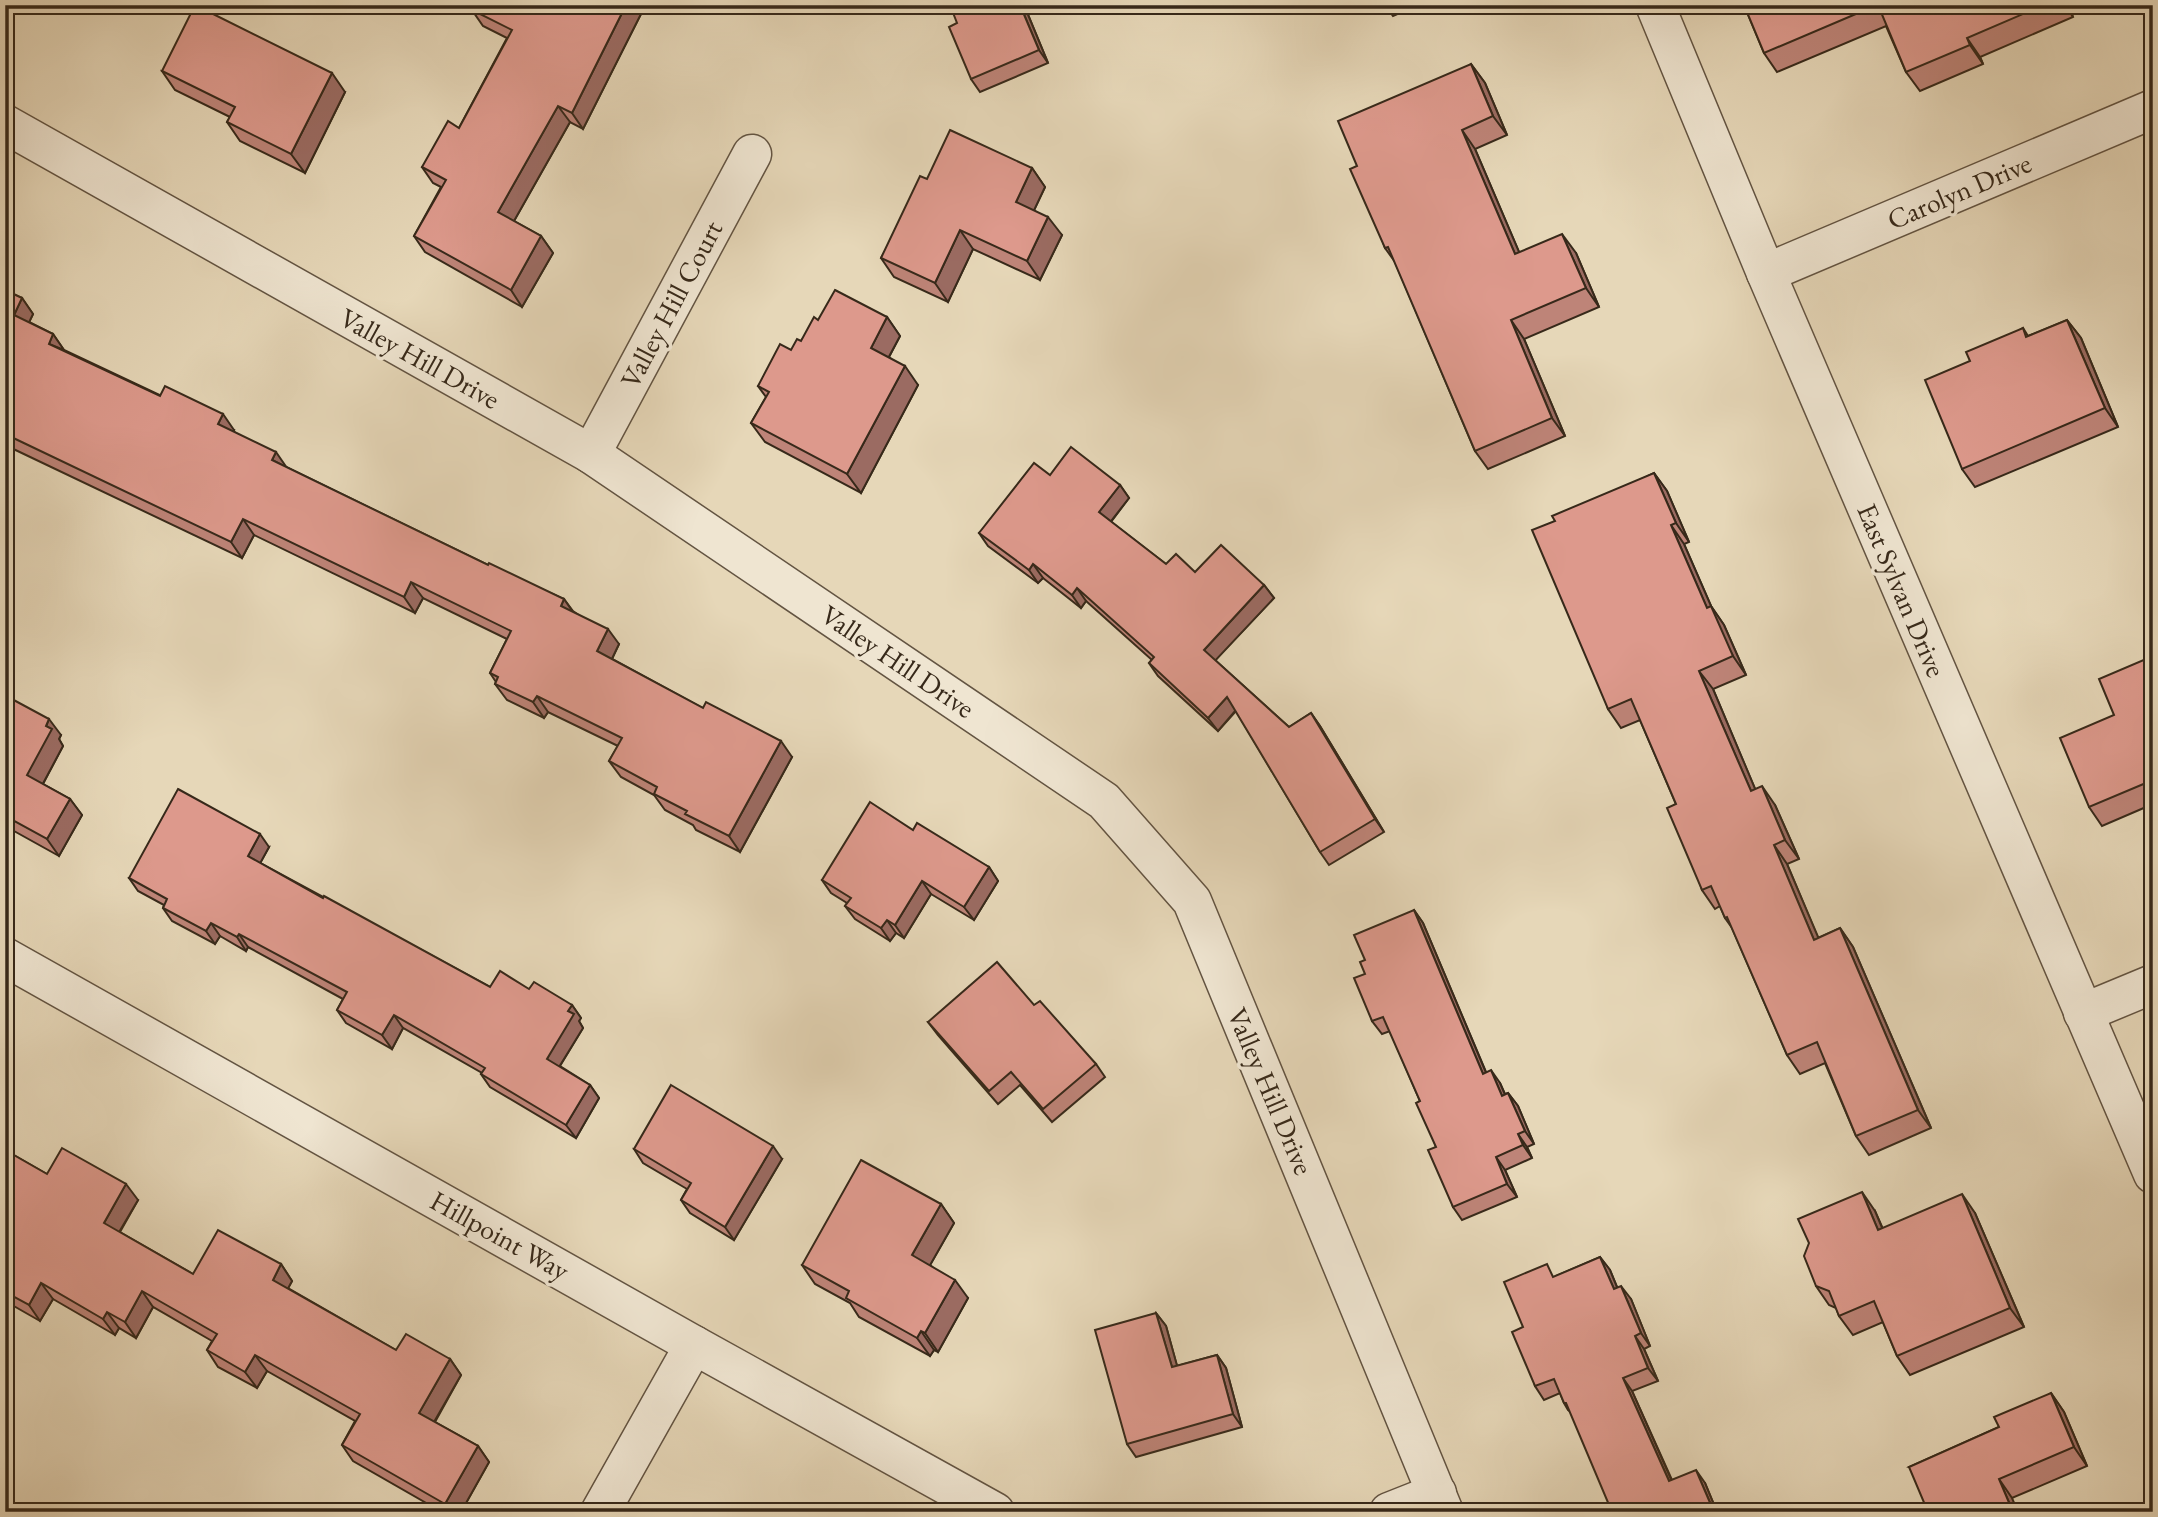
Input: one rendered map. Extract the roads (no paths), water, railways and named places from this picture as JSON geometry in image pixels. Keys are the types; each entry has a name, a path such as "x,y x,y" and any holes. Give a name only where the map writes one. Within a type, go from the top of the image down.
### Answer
{"street":[{"name":"East Sylvan Drive","path":"1655,5 1766,272 2153,1174"},
{"name":"Carolyn Drive","path":"1766,272 2153,109"},
{"name":"Valley Hill Drive","path":"5,124 591,454 1104,801 1192,901 1441,1502"},
{"name":"Valley Hill Court","path":"591,454 752,154"},
{"name":"Hillpoint Way","path":"5,957 995,1512"},
{"path":"2083,1013 2153,984"},
{"path":"600,1512 694,1345"},
{"path":"1389,1512 1441,1502"}]}
